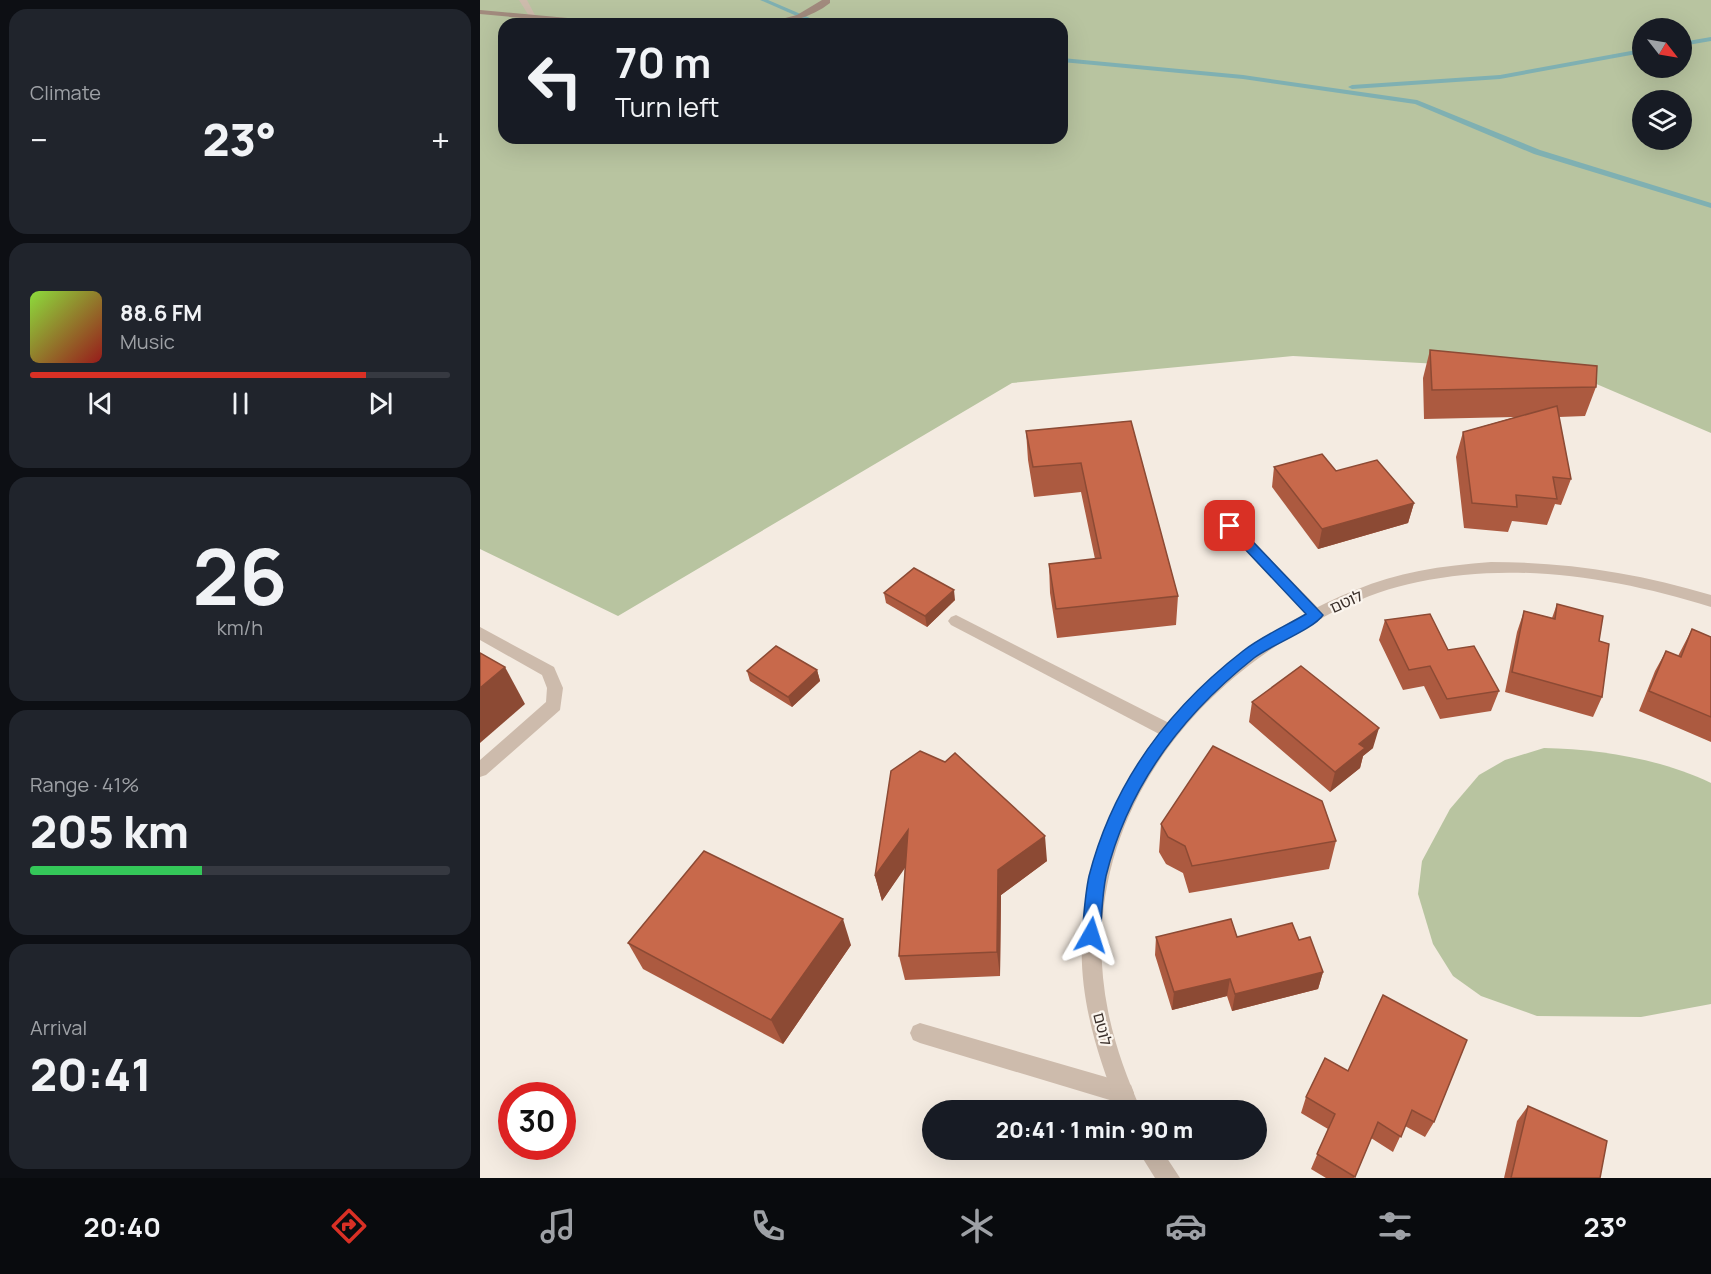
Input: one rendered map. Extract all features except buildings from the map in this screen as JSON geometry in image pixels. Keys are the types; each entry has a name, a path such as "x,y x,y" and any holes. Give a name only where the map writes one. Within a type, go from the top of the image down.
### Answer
{"main road":[{"path":"794,18 826,3 826,0"},
{"path":"480,12 545,18"}],"street":[{"path":"523,0 534,17"},
{"path":"1230,526 1316,615"},
{"name":"לוטם","path":"1127,1100 1112,1066 1095,996 1091,935 1097,878 1112,829 1132,785 1169,731 1186,711 1250,654 1316,615 1390,584 1419,576 1478,569 1579,572 1620,578 1711,601"},
{"path":"956,621 1169,731"},
{"path":"480,633 548,672 555,688 554,705 480,770"},
{"path":"920,1033 1124,1100"},
{"path":"1156,1160 1169,1178"}],"green space":[{"path":"480,0 1711,0 1711,433 1566,371 1293,356 1012,383 618,616 480,549"},
{"path":"1544,748 1629,757 1672,768 1711,783 1711,1004 1641,1017 1537,1016 1481,996 1453,976 1433,944 1418,894 1422,861 1450,809 1479,775 1505,760"}],"waterway":[{"path":"763,0 806,18"},
{"path":"1692,42 1711,39"},
{"path":"1352,87 1500,77 1632,53"},
{"path":"1068,61 1243,77 1417,102 1537,152 1711,206"}],"route":[{"path":"1091,935 1097,878 1112,829 1132,785 1158,745 1186,711 1217,681 1250,654 1316,615 1230,526"}]}
